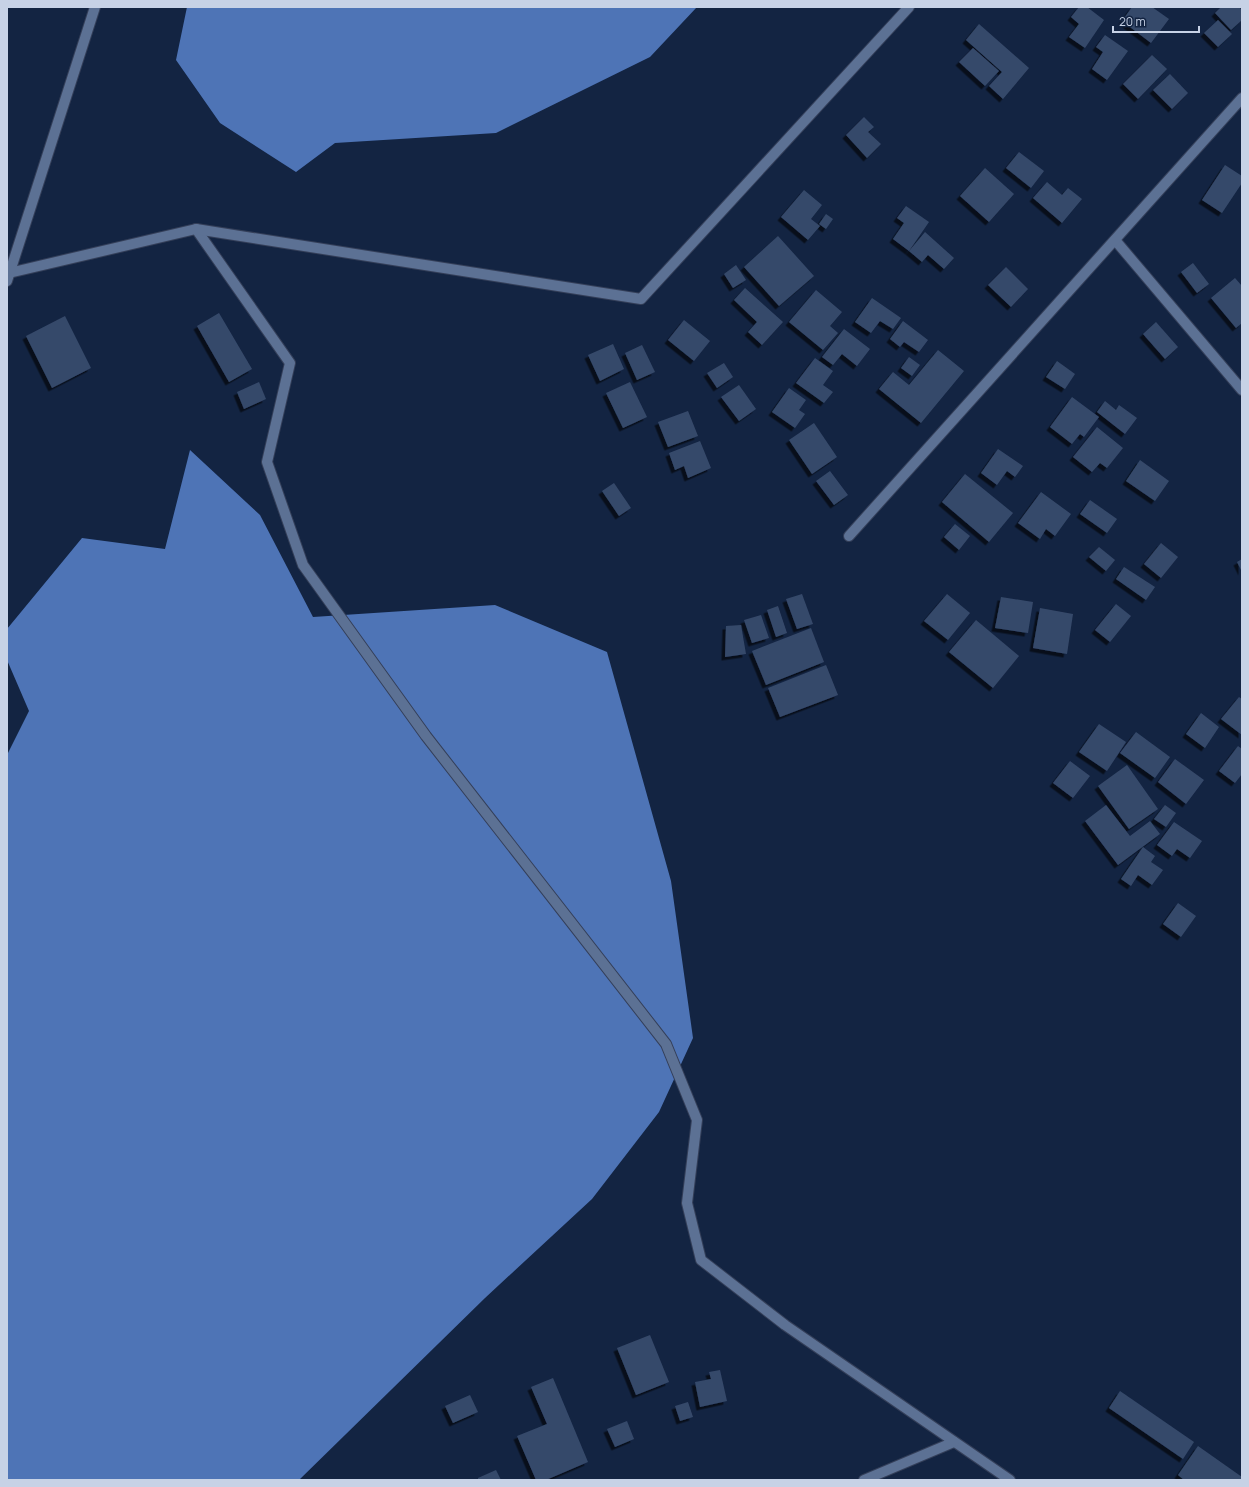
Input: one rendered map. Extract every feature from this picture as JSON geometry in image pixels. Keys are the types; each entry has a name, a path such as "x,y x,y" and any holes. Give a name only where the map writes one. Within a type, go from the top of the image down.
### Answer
{"street":[{"path":"8,277 95,7"},
{"path":"8,277 196,229 641,299 909,7"},
{"path":"849,536 1242,98"},
{"path":"196,229 290,363 267,462 303,565 426,736 666,1044 697,1120 687,1203 701,1260 785,1325 1010,1480"},
{"path":"1115,240 1242,390"},
{"path":"864,1480 954,1442"}],"water":[{"path":"187,7 697,7 650,57 496,133 335,143 296,172 220,123 176,60"},
{"path":"190,450 260,515 313,617 495,605 607,652 671,881 693,1038 659,1112 592,1199 485,1298 299,1480 8,1480 7,755 29,711 7,660 7,629 82,538 165,549"}],"building":[{"path":"1079,7 1087,7 1104,20 1085,48 1069,37 1079,24 1071,17"},
{"path":"1132,7 1152,7 1169,19 1151,43 1122,21"},
{"path":"1221,7 1239,7 1242,10 1242,20 1231,30 1215,13"},
{"path":"1218,20 1232,34 1218,47 1204,33"},
{"path":"979,24 1029,68 1003,99 989,86 1002,72 966,40"},
{"path":"1105,35 1128,51 1107,80 1092,69 1103,52 1096,47"},
{"path":"973,48 999,71 985,86 959,62"},
{"path":"1152,55 1167,69 1138,99 1123,84"},
{"path":"1170,74 1188,93 1172,109 1153,90"},
{"path":"864,117 874,127 868,132 881,144 867,158 846,135"},
{"path":"1019,152 1044,171 1031,188 1006,168"},
{"path":"1225,165 1242,176 1242,183 1222,213 1202,200"},
{"path":"985,168 1014,194 989,222 960,196"},
{"path":"1047,182 1062,195 1068,188 1082,199 1062,223 1033,198"},
{"path":"804,190 822,205 811,219 820,226 808,240 781,217"},
{"path":"906,206 929,222 909,251 893,239 904,223 897,218"},
{"path":"826,214 833,219 826,229 819,224"},
{"path":"925,232 954,258 944,269 928,255 922,262 909,251"},
{"path":"778,236 814,276 779,306 744,267"},
{"path":"1193,263 1209,284 1197,293 1181,272"},
{"path":"736,265 746,280 733,288 724,274"},
{"path":"1006,267 1028,289 1011,307 988,285"},
{"path":"1235,278 1242,286 1242,323 1236,328 1211,298"},
{"path":"745,288 783,322 762,345 748,332 757,322 734,300"},
{"path":"816,290 842,312 830,326 838,333 823,350 789,322"},
{"path":"872,298 901,318 893,329 880,321 871,333 855,322"},
{"path":"219,313 252,369 229,382 197,326"},
{"path":"65,316 91,368 52,388 26,336"},
{"path":"684,320 710,341 694,361 668,340"},
{"path":"903,321 928,340 919,352 904,342 900,347 890,339"},
{"path":"1156,322 1178,347 1165,359 1143,334"},
{"path":"844,329 870,349 857,366 842,354 833,365 822,357"},
{"path":"613,344 624,369 600,381 588,355"},
{"path":"642,345 655,372 637,380 625,353"},
{"path":"938,350 964,371 921,423 879,389 893,372 909,385"},
{"path":"909,357 920,365 912,376 901,368"},
{"path":"815,358 833,371 823,385 833,392 824,403 796,383"},
{"path":"1057,361 1075,374 1065,389 1046,377"},
{"path":"724,363 733,377 717,388 707,373"},
{"path":"259,382 266,399 244,409 237,392"},
{"path":"630,382 647,417 623,428 606,393"},
{"path":"739,385 756,409 739,421 721,397"},
{"path":"789,388 806,400 799,410 805,414 795,428 772,412"},
{"path":"1072,397 1099,417 1084,437 1080,434 1072,444 1050,427"},
{"path":"1105,401 1116,410 1119,405 1137,418 1125,434 1097,412"},
{"path":"688,411 698,436 668,447 658,422"},
{"path":"814,423 837,457 812,474 789,440"},
{"path":"1097,427 1123,448 1107,468 1100,463 1092,472 1073,457"},
{"path":"700,441 711,468 688,478 684,466 675,470 669,453"},
{"path":"998,449 1023,466 1015,477 1007,471 997,485 981,473"},
{"path":"1140,460 1169,481 1155,501 1126,481"},
{"path":"830,471 848,495 834,505 816,481"},
{"path":"965,474 1013,513 989,542 942,502"},
{"path":"614,483 631,508 619,516 602,491"},
{"path":"1041,492 1071,514 1055,536 1046,529 1040,539 1018,523"},
{"path":"1090,500 1117,519 1107,533 1080,514"},
{"path":"955,524 970,536 959,550 944,537"},
{"path":"1161,543 1178,557 1161,578 1144,564"},
{"path":"1099,547 1115,560 1106,571 1089,557"},
{"path":"1242,559 1242,572 1237,562"},
{"path":"1124,567 1155,587 1146,600 1116,579"},
{"path":"802,594 813,624 797,629 786,599"},
{"path":"947,594 970,613 948,640 924,621"},
{"path":"1001,597 1033,602 1028,633 995,628"},
{"path":"1116,604 1131,616 1110,642 1095,630"},
{"path":"778,606 787,633 776,637 767,610"},
{"path":"1040,608 1073,614 1067,654 1033,648"},
{"path":"761,615 769,638 752,643 744,620"},
{"path":"976,620 1019,656 993,688 949,652"},
{"path":"741,625 746,654 725,657 726,626"},
{"path":"811,628 824,662 766,685 752,651"},
{"path":"826,665 838,695 780,717 768,688"},
{"path":"1239,697 1242,699 1242,735 1221,719"},
{"path":"1201,713 1219,727 1205,748 1186,734"},
{"path":"1099,724 1126,742 1107,771 1079,752"},
{"path":"1136,732 1170,757 1155,778 1120,753"},
{"path":"1238,746 1242,749 1242,774 1235,783 1219,771"},
{"path":"1175,759 1204,780 1186,804 1158,782"},
{"path":"1070,761 1090,776 1073,798 1053,783"},
{"path":"1127,765 1158,809 1129,829 1098,786"},
{"path":"1106,805 1130,836 1150,821 1160,834 1118,865 1085,821"},
{"path":"1165,805 1176,813 1166,827 1154,819"},
{"path":"1174,822 1202,841 1190,858 1177,849 1172,856 1157,845"},
{"path":"1143,847 1155,856 1151,862 1163,870 1152,885 1138,875 1131,886 1121,879"},
{"path":"1178,903 1196,916 1181,937 1163,924"},
{"path":"650,1335 669,1382 636,1395 617,1348"},
{"path":"720,1370 727,1401 700,1407 695,1382 711,1379 709,1372"},
{"path":"553,1378 588,1462 546,1480 536,1480 517,1436 547,1424 531,1387"},
{"path":"1120,1391 1194,1442 1183,1459 1109,1408"},
{"path":"470,1395 478,1412 453,1423 445,1406"},
{"path":"688,1402 693,1417 680,1421 675,1406"},
{"path":"627,1421 634,1439 615,1447 607,1429"},
{"path":"1198,1446 1242,1477 1242,1480 1184,1480 1178,1475"},
{"path":"496,1470 501,1480 478,1480 478,1478"}]}
